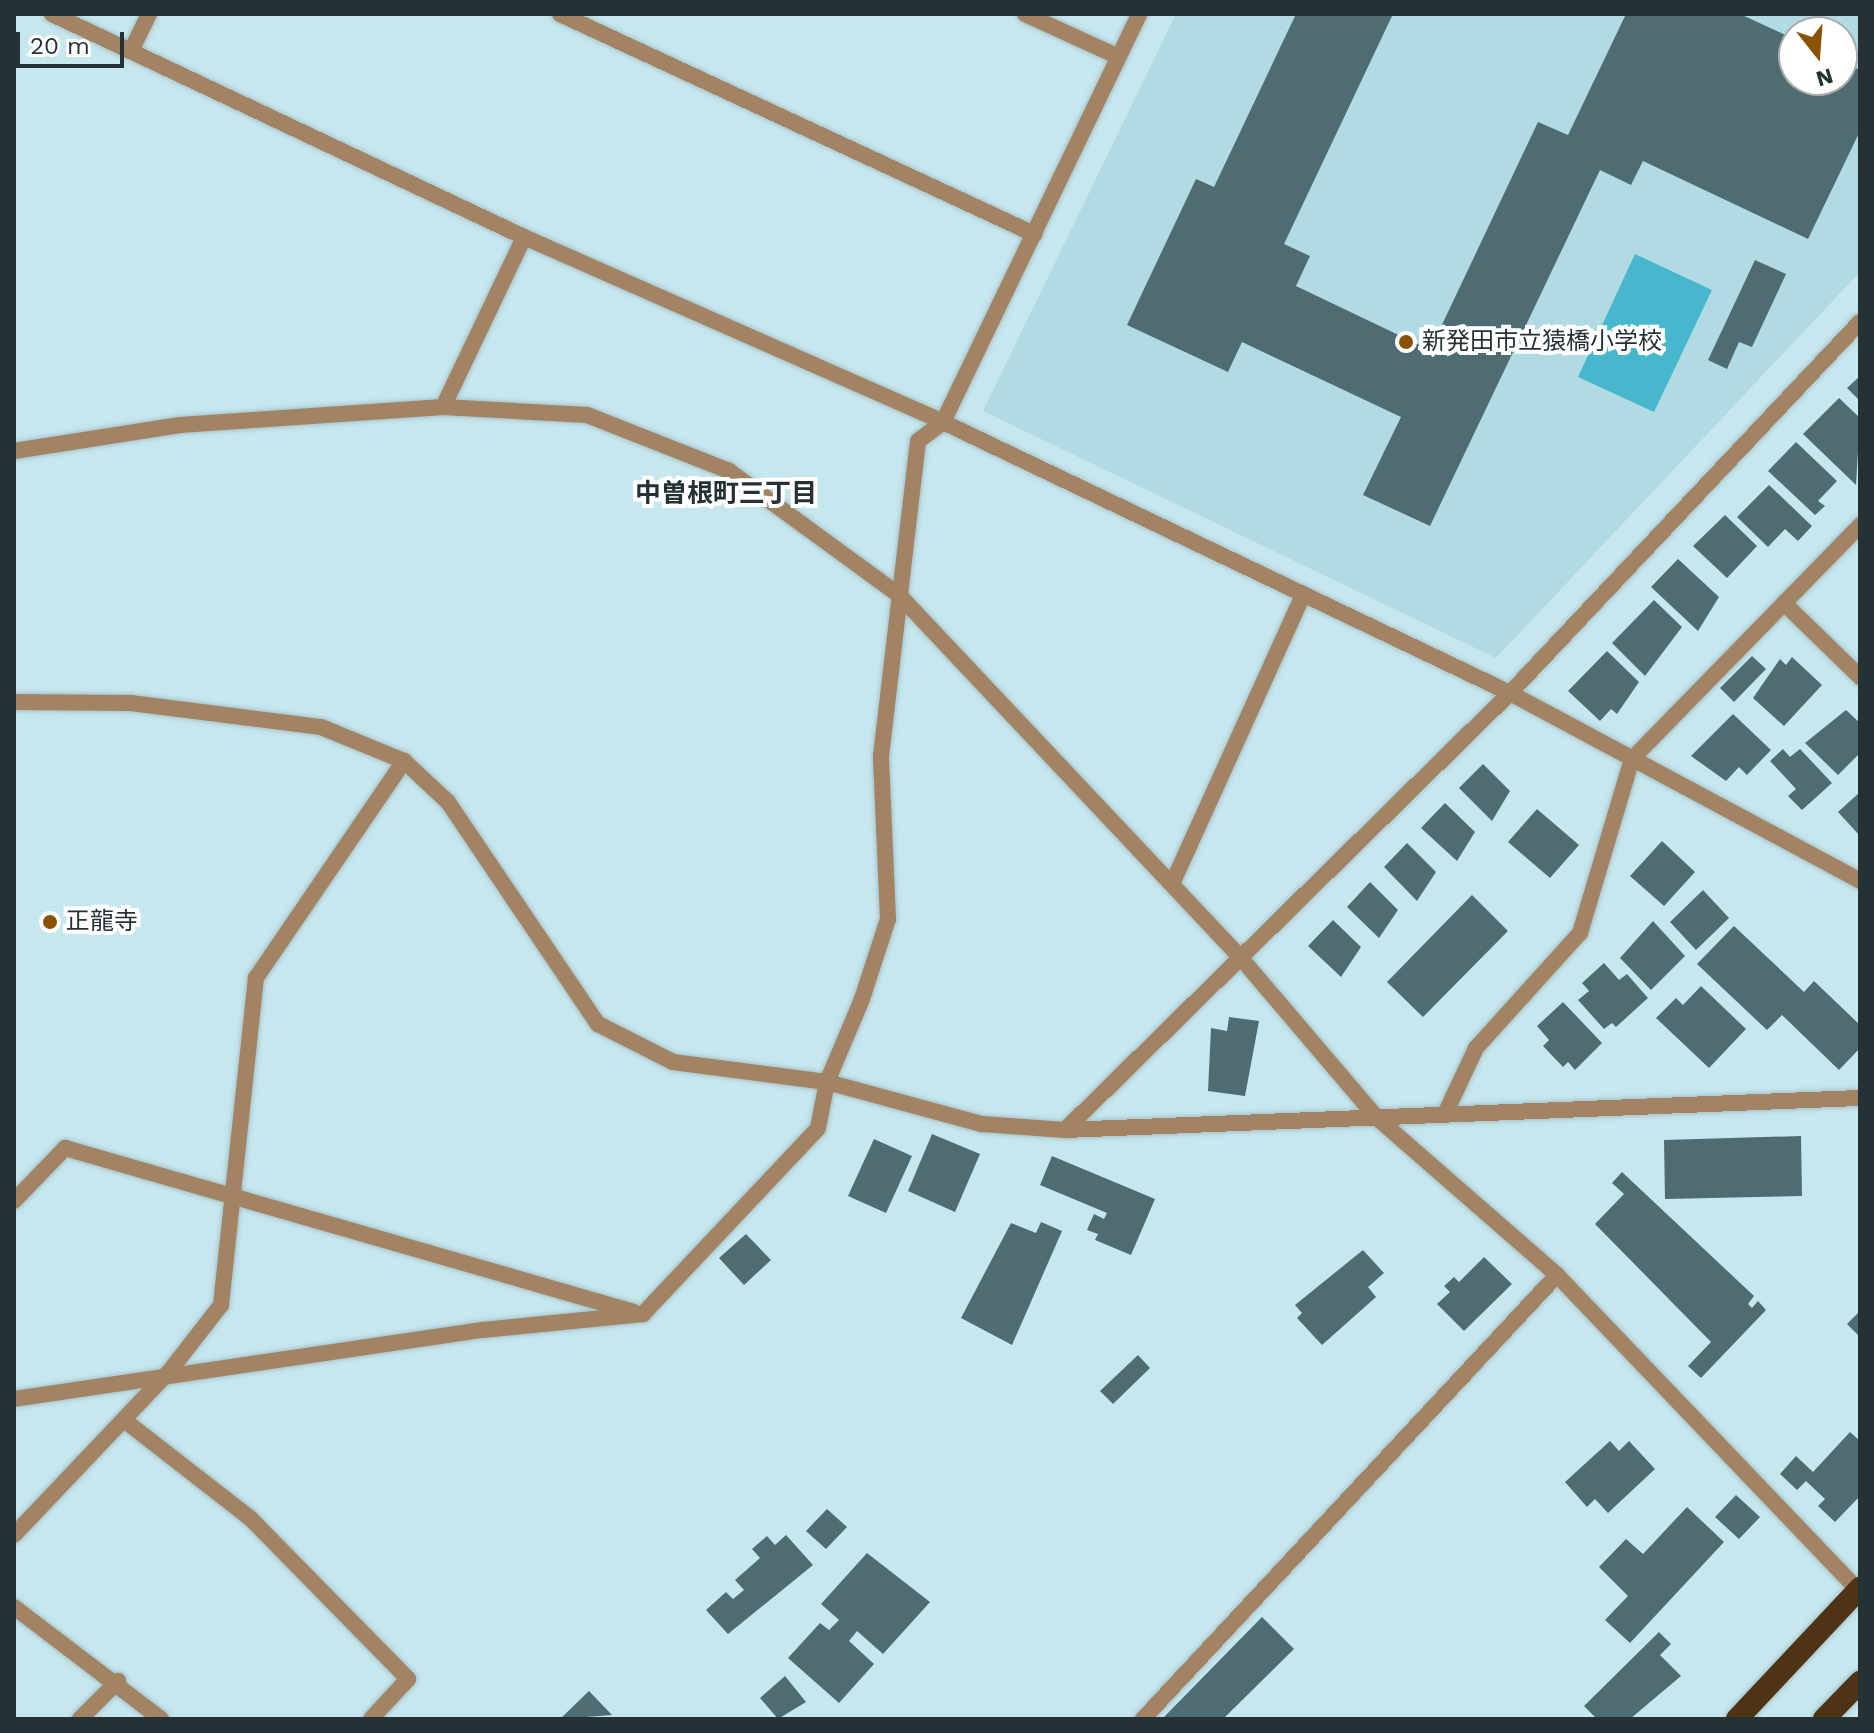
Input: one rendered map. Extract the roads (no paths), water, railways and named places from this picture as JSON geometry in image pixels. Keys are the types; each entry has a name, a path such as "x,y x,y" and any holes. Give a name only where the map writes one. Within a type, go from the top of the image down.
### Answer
{"highway":[{"path":"1737,1719 1859,1589"},
{"path":"1824,1719 1860,1682"}],"street":[{"path":"52,14 524,237 943,422 1510,693 1860,881"},
{"path":"131,51 149,14"},
{"path":"560,14 1034,234"},
{"path":"1025,14 1119,57"},
{"path":"14,1399 168,1373 643,1314 818,1128 827,1082 888,919 881,756 918,441 943,422 1139,14"},
{"path":"443,407 524,237"},
{"path":"1065,1130 1510,693 1860,322"},
{"path":"14,451 180,425 443,407 587,415 729,471 899,595 1240,957 1376,1117 1557,1275 1859,1589"},
{"path":"1445,1114 1476,1048 1580,933 1632,759 1860,525"},
{"path":"1172,884 1303,595"},
{"path":"1784,603 1860,677"},
{"path":"14,702 131,703 321,727 404,761 448,802 598,1024 673,1062 827,1082 982,1124 1065,1130 1860,1098"},
{"path":"14,1535 168,1373 221,1305 256,978 404,761"},
{"path":"14,1201 65,1148 643,1314"},
{"path":"1143,1719 1557,1275"},
{"path":"124,1420 251,1519 408,1679 371,1719"},
{"path":"14,1607 118,1681 161,1719"},
{"path":"80,1719 118,1681"}],"water":[{"path":"1635,254 1712,290 1654,412 1578,377"}],"place":[{"name":"新発田市立猿橋小学校","path":"1406,342"},
{"name":"正龍寺","path":"50,922"}],"district":[{"name":"中曽根町三丁目","path":"726,494"}]}
